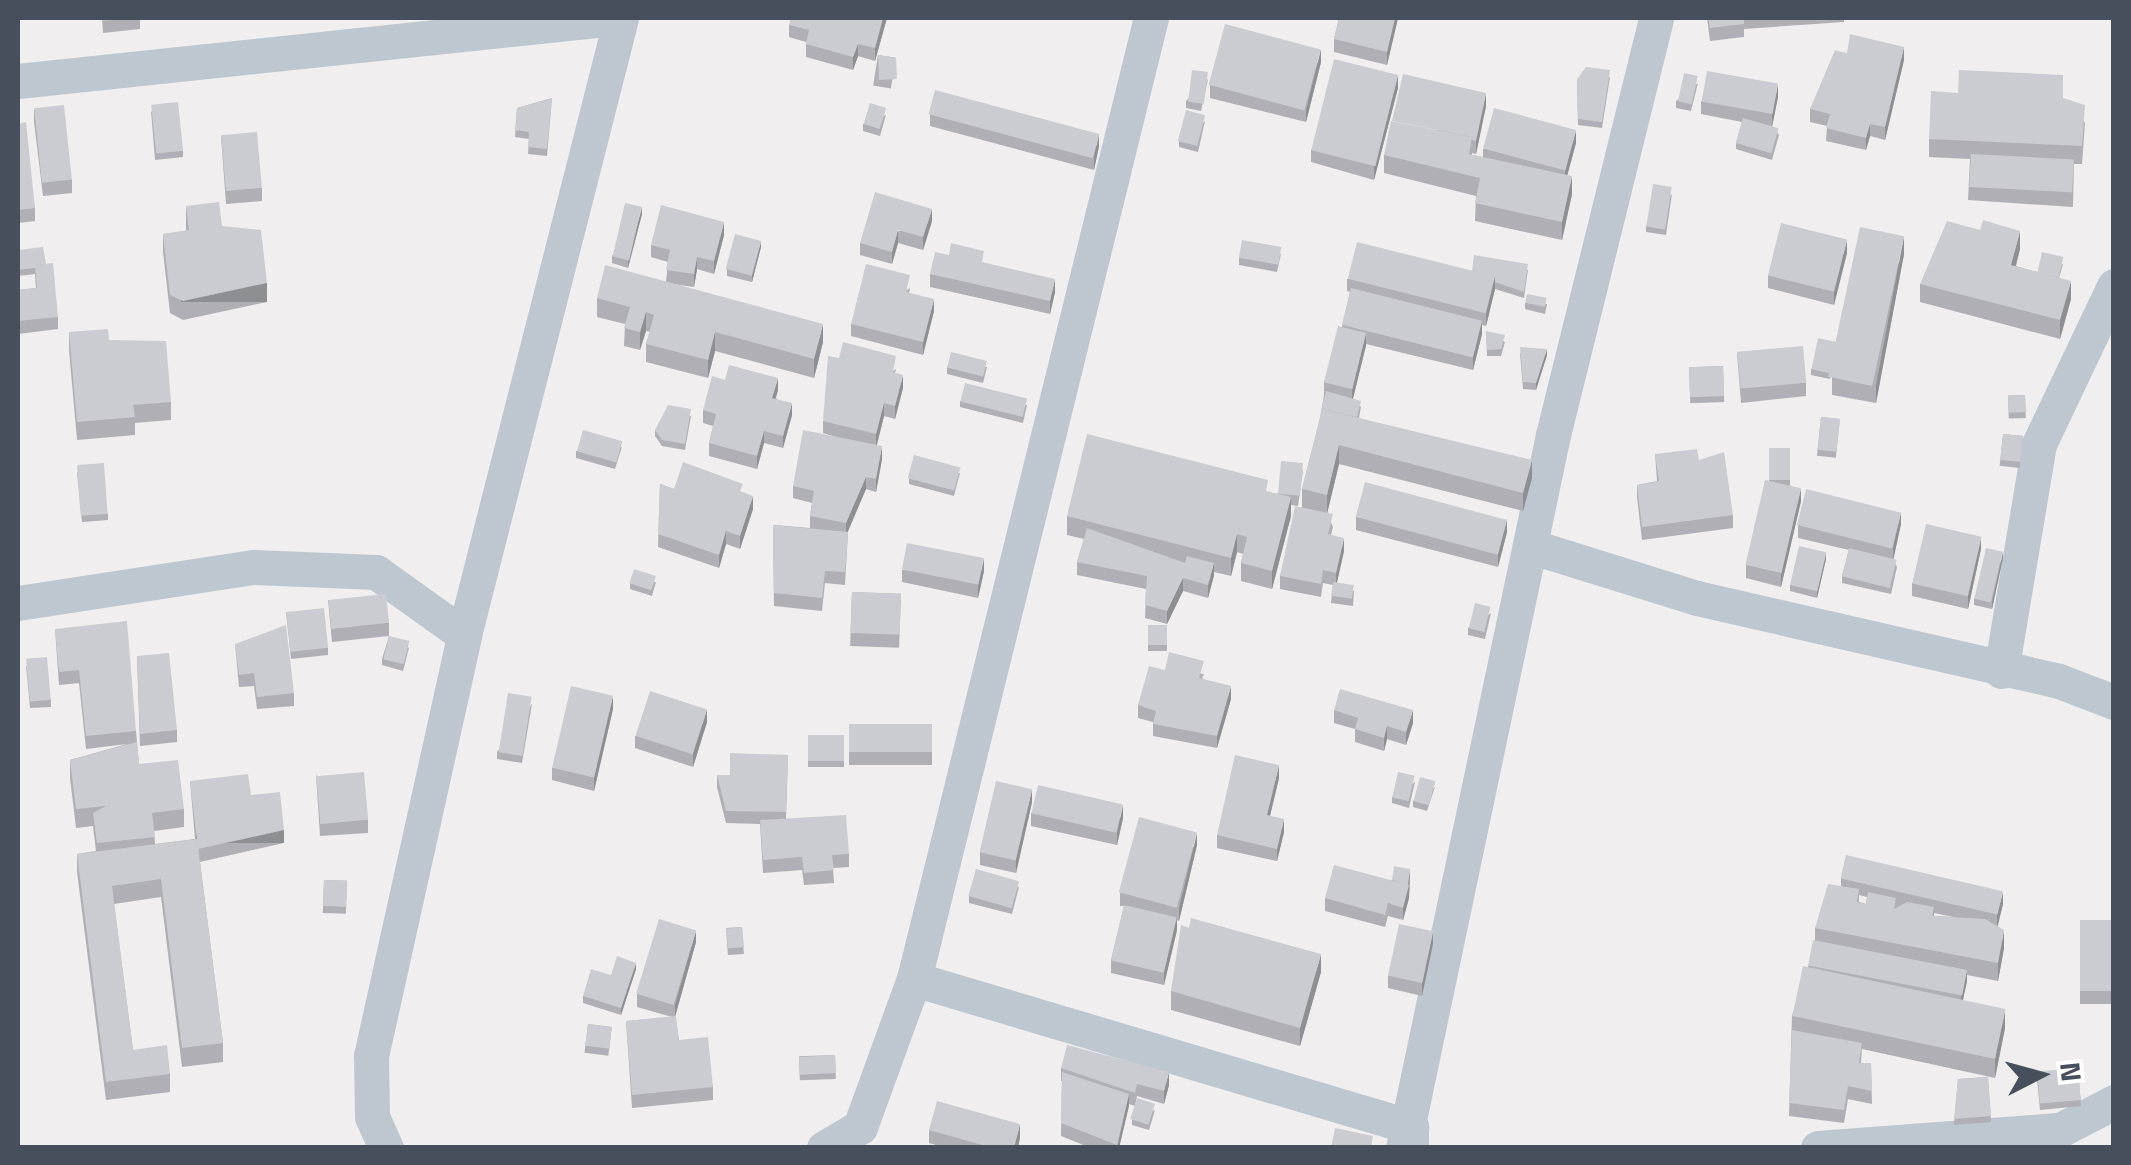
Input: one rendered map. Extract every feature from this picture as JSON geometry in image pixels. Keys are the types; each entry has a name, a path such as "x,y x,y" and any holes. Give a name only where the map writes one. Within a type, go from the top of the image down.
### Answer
{"street":[{"path":"18,80 618,18 464,636 371,1056 372,1117 386,1148"},
{"path":"845,1143 914,980 1151,18"},
{"path":"914,980 1408,1141 1590,270 1656,18"},
{"path":"2001,671 2039,444 2114,286"},
{"path":"1534,547 1697,598 2114,702"},
{"path":"18,603 254,567 361,571 420,598 464,636"},
{"path":"1818,1148 2060,1130 2114,1102"}],"building":[{"path":"791,18 883,18 875,48 858,44 853,57 806,44 809,30 789,25"},
{"path":"1339,18 1395,18 1387,52 1334,39"},
{"path":"1708,18 1744,18 1744,24 1710,28"},
{"path":"1225,24 1321,50 1304,110 1209,85"},
{"path":"1850,34 1904,47 1885,127 1870,124 1866,138 1826,128 1830,114 1810,109 1835,50 1847,53"},
{"path":"878,55 896,58 897,79 879,80"},
{"path":"1334,59 1398,75 1375,166 1311,150"},
{"path":"1586,67 1610,70 1602,122 1578,119 1577,79"},
{"path":"1192,70 1208,72 1204,104 1188,102"},
{"path":"1959,70 2063,75 2063,98 2085,105 2082,146 1929,139 1931,91 1958,93"},
{"path":"1707,71 1778,84 1773,114 1702,102"},
{"path":"1684,73 1698,76 1692,104 1678,101"},
{"path":"1403,74 1486,93 1476,141 1392,121"},
{"path":"935,90 1099,134 1093,158 929,114"},
{"path":"552,98 547,149 528,147 529,132 515,130 517,108"},
{"path":"178,102 183,151 156,154 151,105"},
{"path":"870,103 886,108 880,129 864,124"},
{"path":"64,105 72,180 42,183 34,108"},
{"path":"1494,108 1576,130 1565,171 1483,149"},
{"path":"1186,110 1205,115 1197,146 1178,141"},
{"path":"1743,118 1779,128 1771,153 1736,143"},
{"path":"1391,121 1472,137 1469,154 1572,176 1562,222 1475,203 1480,178 1384,155"},
{"path":"26,122 35,208 18,210 18,124"},
{"path":"257,132 262,188 226,191 221,135"},
{"path":"1971,154 2074,159 2072,192 1969,187"},
{"path":"1653,184 1672,187 1665,229 1646,226"},
{"path":"875,192 932,209 923,237 898,230 892,252 860,243"},
{"path":"219,202 222,226 261,230 267,283 183,301 170,295 163,234 189,230 186,206"},
{"path":"625,203 642,207 629,260 613,257"},
{"path":"661,205 724,222 714,261 697,257 694,274 666,270 670,250 651,245"},
{"path":"1983,220 2020,231 2011,265 2071,281 2060,320 1920,284 1947,221 1980,230"},
{"path":"1781,223 1847,239 1834,292 1768,275"},
{"path":"1860,227 1904,236 1872,386 1828,377"},
{"path":"735,234 761,241 752,276 726,269"},
{"path":"1242,240 1281,247 1278,265 1239,258"},
{"path":"1357,242 1495,276 1486,313 1348,279"},
{"path":"951,243 984,251 982,262 1055,279 1050,301 930,274 935,252 949,255"},
{"path":"43,247 46,264 18,270 18,250"},
{"path":"2042,252 2063,257 2059,277 2037,272"},
{"path":"1474,255 1528,264 1524,292 1495,282 1495,277 1472,271"},
{"path":"53,263 58,317 18,321 18,290 37,288 35,265"},
{"path":"866,264 910,275 906,292 934,299 923,342 851,324"},
{"path":"605,265 823,324 814,359 715,332 708,360 646,344 654,315 646,312 640,332 624,328 630,307 597,298"},
{"path":"1351,288 1482,321 1473,358 1342,325"},
{"path":"1527,294 1547,298 1545,307 1525,303"},
{"path":"1338,326 1366,333 1352,389 1324,382"},
{"path":"108,329 109,340 166,341 171,402 133,405 135,417 77,422 69,332"},
{"path":"1486,331 1505,335 1501,349 1487,350"},
{"path":"1818,338 1837,342 1830,373 1811,369"},
{"path":"843,342 896,356 893,372 903,375 895,406 884,403 876,434 823,421 828,356 839,358"},
{"path":"1803,346 1806,383 1740,389 1737,352"},
{"path":"1520,347 1547,349 1536,383 1523,382"},
{"path":"951,352 987,361 983,376 947,368"},
{"path":"729,365 778,378 772,398 792,403 783,436 764,431 757,456 709,443 716,414 703,410 712,376 725,380"},
{"path":"1723,366 1724,396 1690,397 1689,367"},
{"path":"965,383 1027,398 1023,417 960,401"},
{"path":"1326,391 1361,401 1357,417 1322,409 1320,415"},
{"path":"2025,395 2026,412 2009,413 2008,396"},
{"path":"668,405 691,409 685,444 662,440 655,430"},
{"path":"1322,409 1532,460 1523,493 1339,445 1327,495 1302,489"},
{"path":"1821,417 1840,419 1836,452 1818,450"},
{"path":"583,430 622,441 616,462 577,451"},
{"path":"803,430 882,446 876,479 866,477 846,523 810,516 814,491 793,486"},
{"path":"1087,434 1268,480 1266,491 1291,497 1272,571 1241,563 1247,537 1237,534 1231,558 1067,516"},
{"path":"2003,434 2023,436 2020,462 2000,460"},
{"path":"1769,448 1790,448 1790,480 1769,480"},
{"path":"1697,449 1699,460 1724,452 1733,515 1642,527 1637,485 1659,481 1655,454"},
{"path":"914,455 960,467 954,491 908,478"},
{"path":"1281,461 1303,463 1300,496 1278,494"},
{"path":"683,462 743,484 740,491 753,496 740,536 726,531 719,555 658,534 660,484 674,489"},
{"path":"104,463 108,514 81,516 77,465"},
{"path":"1765,480 1801,488 1781,573 1745,565"},
{"path":"1365,482 1507,520 1498,555 1356,517"},
{"path":"1806,489 1901,513 1892,549 1797,525"},
{"path":"1295,506 1333,514 1328,534 1344,538 1336,573 1323,570 1321,584 1280,576"},
{"path":"1926,524 1982,537 1968,596 1912,583"},
{"path":"773,525 848,532 845,572 825,571 822,598 774,593"},
{"path":"1087,528 1185,563 1187,556 1214,563 1208,585 1183,578 1167,611 1145,605 1147,576 1077,562"},
{"path":"907,543 984,558 978,584 902,570"},
{"path":"1799,546 1826,552 1817,591 1790,585"},
{"path":"1849,548 1897,560 1890,588 1842,576"},
{"path":"1986,548 2003,552 1991,602 1974,599"},
{"path":"634,569 656,576 651,590 629,583"},
{"path":"1333,582 1354,585 1352,599 1331,596"},
{"path":"852,592 901,594 900,635 851,633"},
{"path":"386,594 389,623 331,629 328,600"},
{"path":"1475,603 1491,607 1484,632 1469,628"},
{"path":"324,608 328,648 290,652 286,612"},
{"path":"127,621 136,731 86,736 79,670 59,672 55,629"},
{"path":"286,625 294,693 257,697 254,673 239,675 235,644"},
{"path":"1148,625 1167,625 1167,645 1148,645"},
{"path":"389,636 409,641 404,664 383,659"},
{"path":"1169,652 1204,661 1199,678 1231,686 1217,736 1153,724 1156,711 1138,705 1149,666 1165,670"},
{"path":"169,653 177,730 140,734 137,656"},
{"path":"47,657 51,700 30,702 26,659"},
{"path":"571,686 613,696 594,778 552,768"},
{"path":"1340,689 1413,710 1406,732 1387,726 1384,738 1355,729 1358,718 1334,710"},
{"path":"650,691 707,710 693,754 635,736"},
{"path":"508,693 532,697 522,756 499,752"},
{"path":"849,724 932,724 932,752 849,752"},
{"path":"808,735 844,735 844,761 808,761"},
{"path":"137,742 139,764 178,760 184,809 152,813 155,837 97,843 93,813 106,806 76,809 70,760"},
{"path":"730,753 788,755 786,812 726,811 717,775 730,775"},
{"path":"1235,755 1279,765 1267,815 1284,819 1277,849 1217,835"},
{"path":"364,772 368,820 320,824 316,776"},
{"path":"1398,772 1415,776 1409,801 1392,797"},
{"path":"248,774 251,795 280,792 284,830 198,849 190,781"},
{"path":"1420,777 1435,781 1429,805 1414,801"},
{"path":"996,781 1032,789 1016,860 980,852"},
{"path":"1038,785 1123,805 1116,833 1031,813"},
{"path":"846,815 849,854 832,855 834,870 804,873 802,857 763,860 760,820"},
{"path":"1139,817 1197,833 1177,908 1119,892"},
{"path":"197,839 223,1043 182,1048 161,879 112,886 133,1050 167,1045 170,1074 106,1082 77,854"},
{"path":"1846,855 2003,891 1997,915 1841,878"},
{"path":"1334,865 1409,885 1403,908 1388,903 1385,915 1325,898"},
{"path":"1394,866 1410,869 1408,885 1392,880"},
{"path":"976,869 1019,881 1012,908 968,896"},
{"path":"324,880 347,881 346,907 323,906"},
{"path":"1828,884 1859,889 1857,902 1866,904 1868,892 1896,898 1894,909 1907,902 1934,907 1932,916 1985,919 2004,930 1998,963 1815,928"},
{"path":"1124,905 1177,917 1164,973 1111,961"},
{"path":"1191,918 1321,954 1300,1028 1171,991 1181,925 1189,928"},
{"path":"659,919 696,930 673,1005 636,994"},
{"path":"2080,920 2113,920 2113,991 2080,991"},
{"path":"1399,924 1433,931 1422,983 1388,976"},
{"path":"742,927 744,947 728,949 726,929"},
{"path":"1813,940 1967,970 1962,995 1808,966"},
{"path":"617,956 636,963 621,1008 583,996 591,969 611,975"},
{"path":"1803,966 2005,1009 1995,1059 1792,1016"},
{"path":"676,1016 679,1040 708,1037 713,1087 632,1095 626,1021"},
{"path":"588,1024 612,1027 609,1049 585,1046"},
{"path":"1792,1030 1862,1043 1859,1063 1871,1063 1872,1091 1848,1086 1844,1110 1789,1103"},
{"path":"1067,1045 1169,1072 1164,1091 1137,1084 1135,1093 1061,1068"},
{"path":"835,1055 836,1073 800,1075 799,1057"},
{"path":"2078,1068 2081,1100 2040,1103 2037,1072"},
{"path":"1062,1072 1129,1094 1117,1145 1061,1123"},
{"path":"1988,1077 1991,1116 1954,1119 1958,1079"},
{"path":"1137,1098 1155,1104 1148,1125 1130,1119"},
{"path":"937,1101 1020,1124 1014,1148 993,1148 929,1130"},
{"path":"1335,1128 1373,1136 1371,1148 1331,1148"}]}
